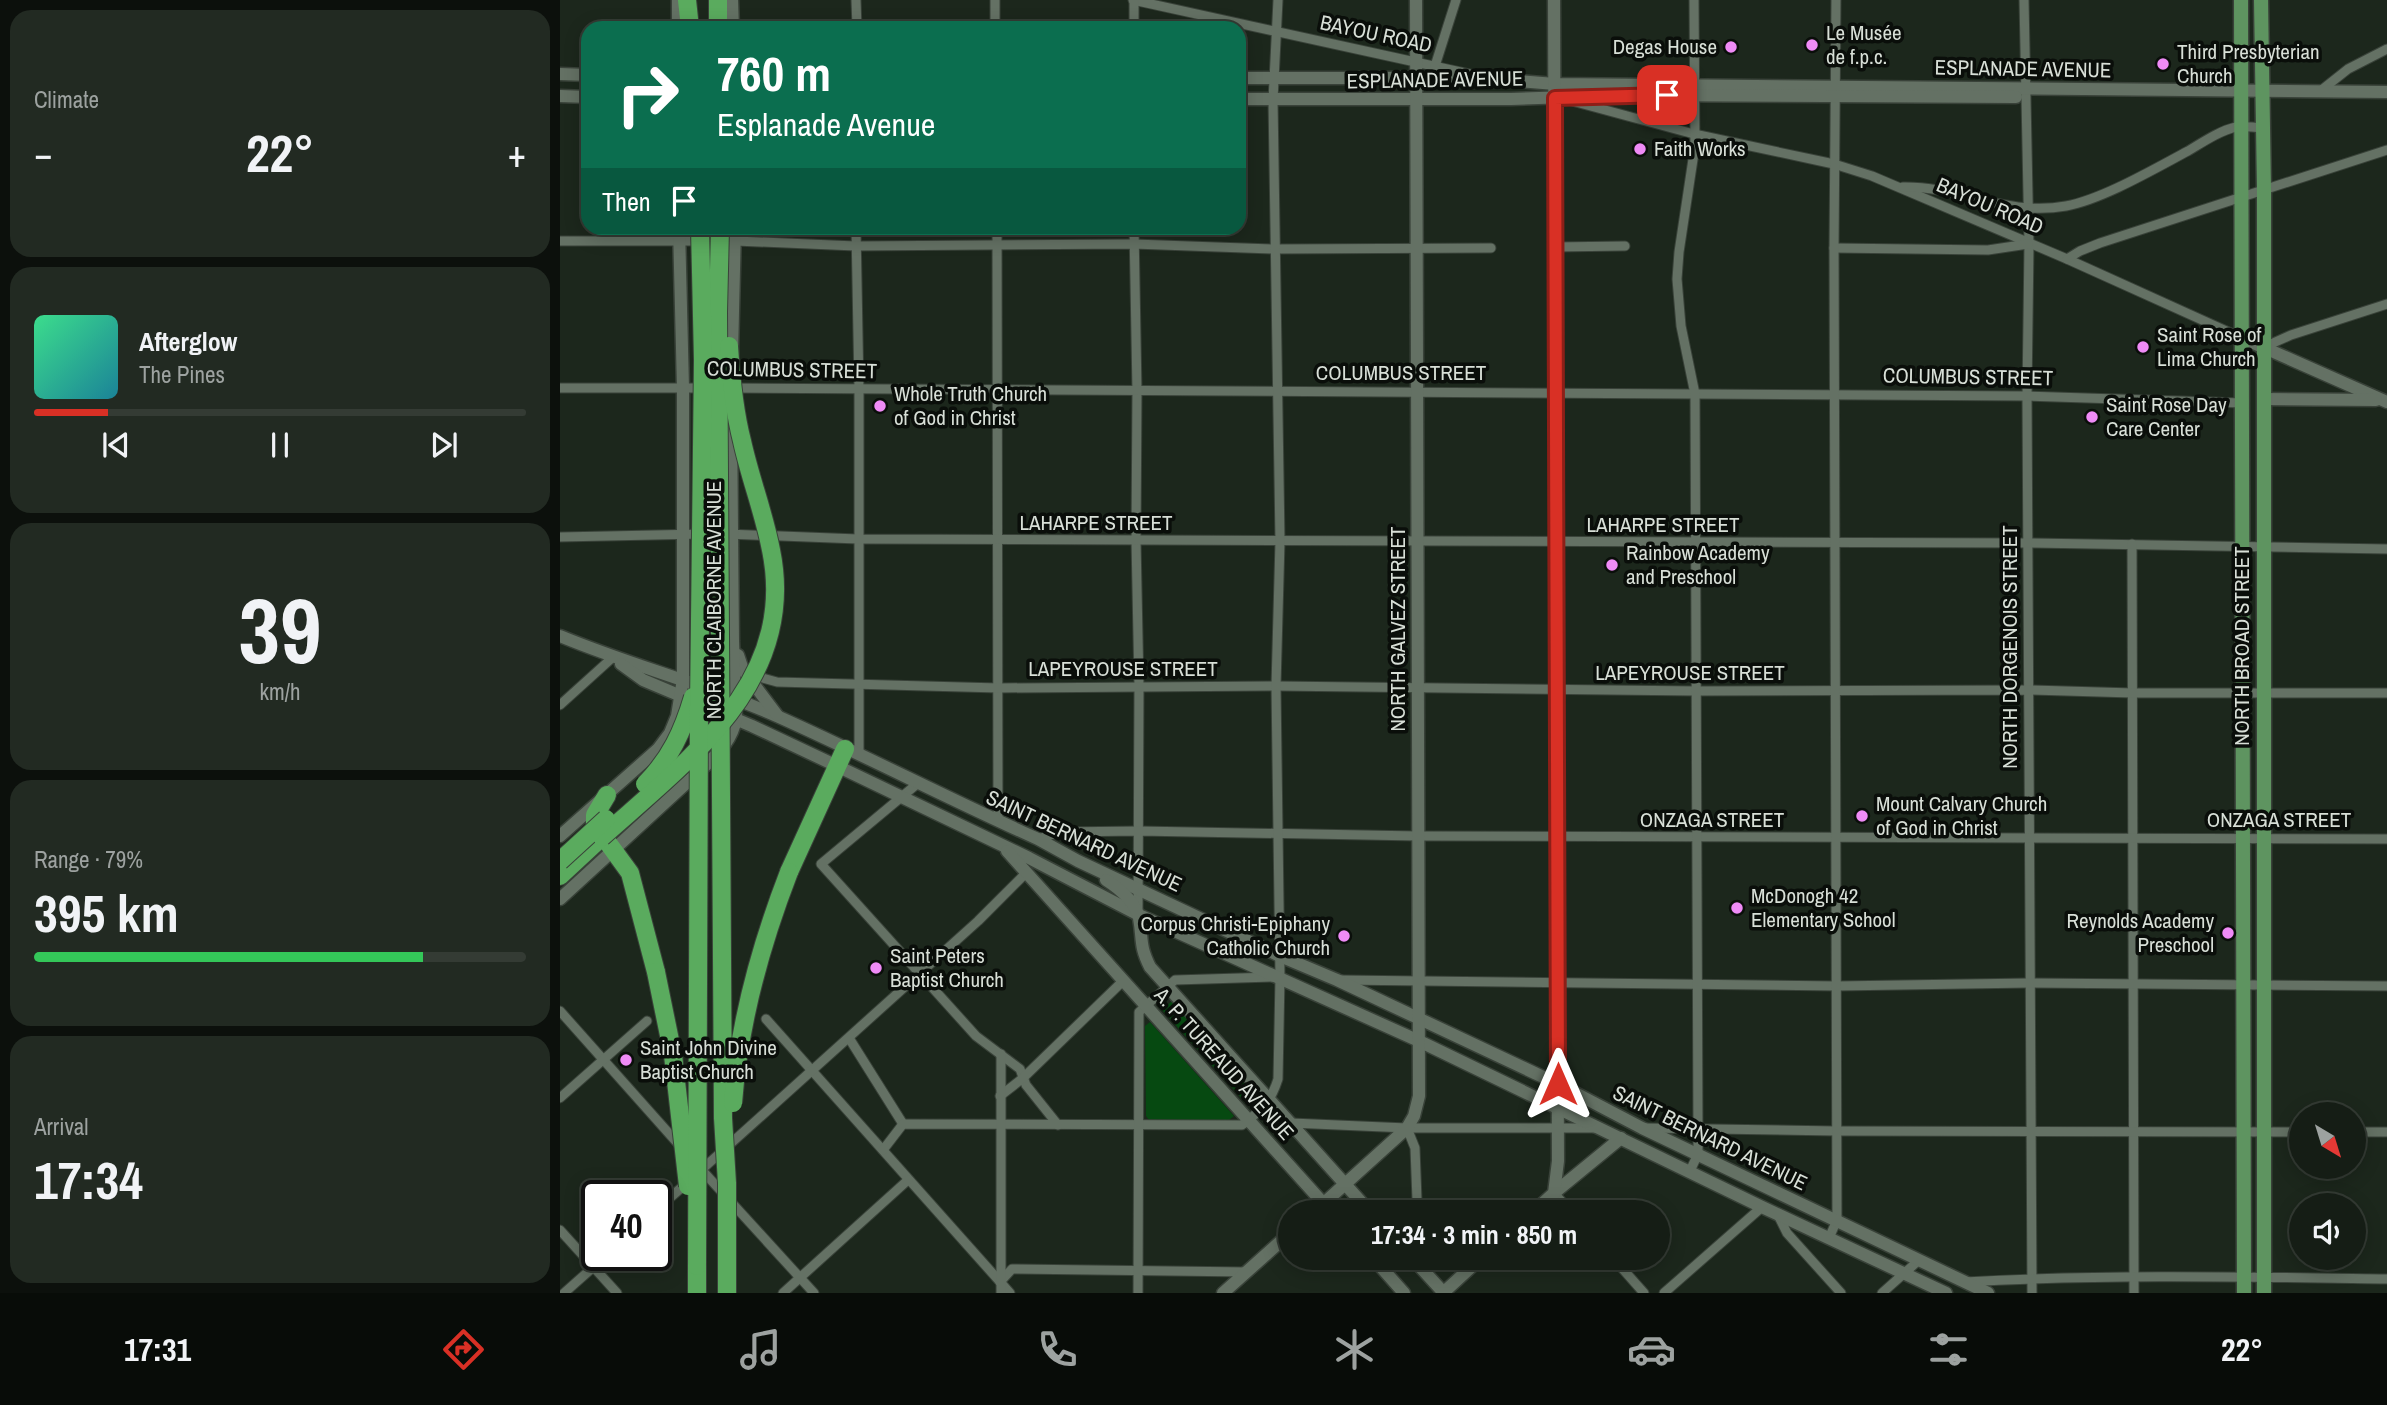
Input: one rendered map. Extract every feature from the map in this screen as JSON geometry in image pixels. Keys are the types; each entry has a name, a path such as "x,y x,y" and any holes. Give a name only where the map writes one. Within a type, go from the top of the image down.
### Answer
{"highway":[{"path":"687,0 689,21"},
{"path":"700,0 700,21"},
{"path":"718,0 718,21"},
{"path":"697,1293 703,360 700,235"},
{"path":"720,235 718,354 727,1293"},
{"path":"560,876 692,757 718,728 748,687 760,665 773,625 775,591 772,552 736,414 721,235"},
{"path":"560,861 640,790 663,765 687,718 701,666"},
{"path":"727,1183 740,1043 760,952 789,872 837,766 852,752"},
{"path":"607,795 594,822 597,831 624,863 634,887 656,972 673,1055 696,1266"}],"main road":[{"name":"NORTH BROAD STREET","path":"2241,0 2244,1293"},
{"name":"NORTH BROAD STREET","path":"2261,0 2264,190 2264,1293"},
{"path":"2241,41 2262,41"},
{"path":"2242,229 2263,232"},
{"path":"2243,355 2257,390 2264,399"}],"street":[{"path":"678,0 678,21"},
{"path":"732,0 733,21"},
{"path":"856,0 857,21"},
{"path":"995,0 995,21"},
{"path":"1134,0 1134,21"},
{"name":"BAYOU ROAD","path":"1134,0 1225,21"},
{"path":"903,1125 1242,1125 1270,1101 1278,1079 1280,956 1276,686 1280,541 1273,78 1278,0"},
{"name":"NORTH GALVEZ STREET","path":"1334,1200 1345,1184 1407,1128 1414,1116 1419,1096 1416,0"},
{"path":"1435,66 1457,0"},
{"path":"1554,0 1557,98 1555,247 1558,984 1558,1161 1554,1193 1560,1200"},
{"path":"1690,1171 1698,1154 1695,394 1681,326 1678,279 1679,252 1695,146 1694,0"},
{"path":"1829,1238 1837,1220 1834,395 1836,0"},
{"name":"NORTH DORGENOIS STREET","path":"2024,0 2029,244 2027,543 2032,1293"},
{"name":"BAYOU ROAD","path":"1246,26 1489,78"},
{"path":"2319,92 2348,69 2387,49"},
{"path":"560,74 581,75"},
{"name":"ESPLANADE AVENUE","path":"1246,78 1489,78 1555,84 1694,90 2262,95 2387,100"},
{"name":"ESPLANADE AVENUE","path":"1246,99 1557,98 1694,90"},
{"name":"ESPLANADE AVENUE","path":"2262,95 2387,92"},
{"path":"560,96 581,97"},
{"name":"BAYOU ROAD","path":"1557,98 1618,111 1695,134 1834,164 1897,187 2067,259 2384,401"},
{"path":"1897,187 1927,186 2011,208 2067,206 2087,200 2220,132 2242,126 2263,128"},
{"path":"2067,259 2099,243 2387,150"},
{"name":"NORTH CLAIBORNE AVENUE","path":"560,836 665,741 677,716 682,697 684,533 679,235"},
{"path":"560,241 679,242 728,235"},
{"name":"NORTH CLAIBORNE AVENUE","path":"560,899 715,756 731,737 736,719 731,388 735,235"},
{"path":"745,235 856,246 1134,244 1274,249 1491,248"},
{"path":"852,752 859,684 856,235"},
{"path":"997,235 998,821"},
{"path":"1134,235 1139,915"},
{"path":"1834,248 1989,250 2029,244"},
{"path":"1555,247 1625,246"},
{"path":"2264,347 2291,335 2387,304"},
{"name":"COLUMBUS STREET","path":"560,388 2027,396 2242,403"},
{"path":"2264,399 2384,401"},
{"name":"LAHARPE STREET","path":"560,537 684,533 858,539 2027,543 2387,549"},
{"path":"2132,544 2134,1293"},
{"name":"SAINT BERNARD AVENUE","path":"560,636 612,658 684,679 779,717 1280,956 1558,1084 1643,1128 1988,1293"},
{"path":"733,641 743,670 779,717"},
{"path":"560,705 612,658"},
{"name":"SAINT BERNARD AVENUE","path":"612,658 643,680 837,766 1029,858 1139,915 1419,1041 1946,1293"},
{"name":"LAPEYROUSE STREET","path":"743,670 757,679 777,682 999,688 1276,686 1696,691 2387,693"},
{"path":"917,784 821,864 976,1036 1020,1069 1026,1085 1058,1125"},
{"name":"ONZAGA STREET","path":"1038,839 1060,832 1139,831 1278,835 1835,839 2028,836 2387,839"},
{"path":"1029,858 1038,839"},
{"name":"A. P. TUREAUD AVENUE","path":"1004,847 1321,1200"},
{"path":"1079,861 1123,892 1139,915"},
{"path":"672,1196 978,921 1027,872"},
{"name":"A. P. TUREAUD AVENUE","path":"1139,915 1141,949 1150,967 1359,1200"},
{"path":"1138,1293 1139,1012 1166,985 1176,979 1280,977"},
{"path":"1337,980 1836,986 2029,983 2387,986"},
{"path":"1000,1096 1023,1078 1123,981"},
{"path":"560,1011 814,1293"},
{"path":"766,1019 1010,1293"},
{"path":"560,1098 647,1021"},
{"path":"849,1038 903,1125"},
{"path":"1000,1293 1001,1054"},
{"path":"1291,1123 1407,1128 1601,1129"},
{"path":"883,1150 903,1125"},
{"path":"1407,1128 1415,1147 1417,1200"},
{"path":"1643,1128 2289,1132"},
{"path":"2366,1132 2387,1132"},
{"path":"1546,1200 1621,1138"},
{"path":"783,1293 908,1180"},
{"path":"1664,1293 1762,1207"},
{"path":"1777,1213 1787,1233 1841,1293"},
{"path":"560,1230 581,1254"},
{"path":"1223,1293 1278,1244"},
{"path":"1882,1293 1918,1261"},
{"path":"1000,1282 1012,1269 1247,1272"},
{"path":"1384,1270 1405,1293"},
{"path":"1423,1270 1443,1293 1469,1270"},
{"path":"1624,1270 1644,1293"},
{"path":"565,1293 589,1271"},
{"path":"597,1271 617,1293"},
{"path":"1964,1282 2134,1277 2387,1279"}],"green space":[{"path":"1173,1000 1257,1093 1246,1103 1162,1010"},
{"path":"1150,1022 1234,1116 1229,1120 1149,1120 1146,1116 1145,1026"}],"place":[{"name":"Le Musée de f.p.c.","path":"1812,45"},
{"name":"Degas House","path":"1731,47"},
{"name":"Third Presbyterian Church","path":"2163,64"},
{"name":"Faith Works","path":"1640,149"},
{"name":"Saint Rose of Lima Church","path":"2143,347"},
{"name":"Whole Truth Church of God in Christ","path":"880,406"},
{"name":"Saint Rose Day Care Center","path":"2092,417"},
{"name":"Rainbow Academy and Preschool","path":"1612,565"},
{"name":"Mount Calvary Church of God in Christ","path":"1862,816"},
{"name":"McDonogh 42 Elementary School","path":"1737,908"},
{"name":"Reynolds Academy Preschool","path":"2228,933"},
{"name":"Corpus Christi-Epiphany Catholic Church","path":"1344,936"},
{"name":"Saint Peters Baptist Church","path":"876,968"},
{"name":"Saint John Divine Baptist Church","path":"626,1060"}],"route":[{"path":"1558,1084 1555,98 1667,95"}]}
